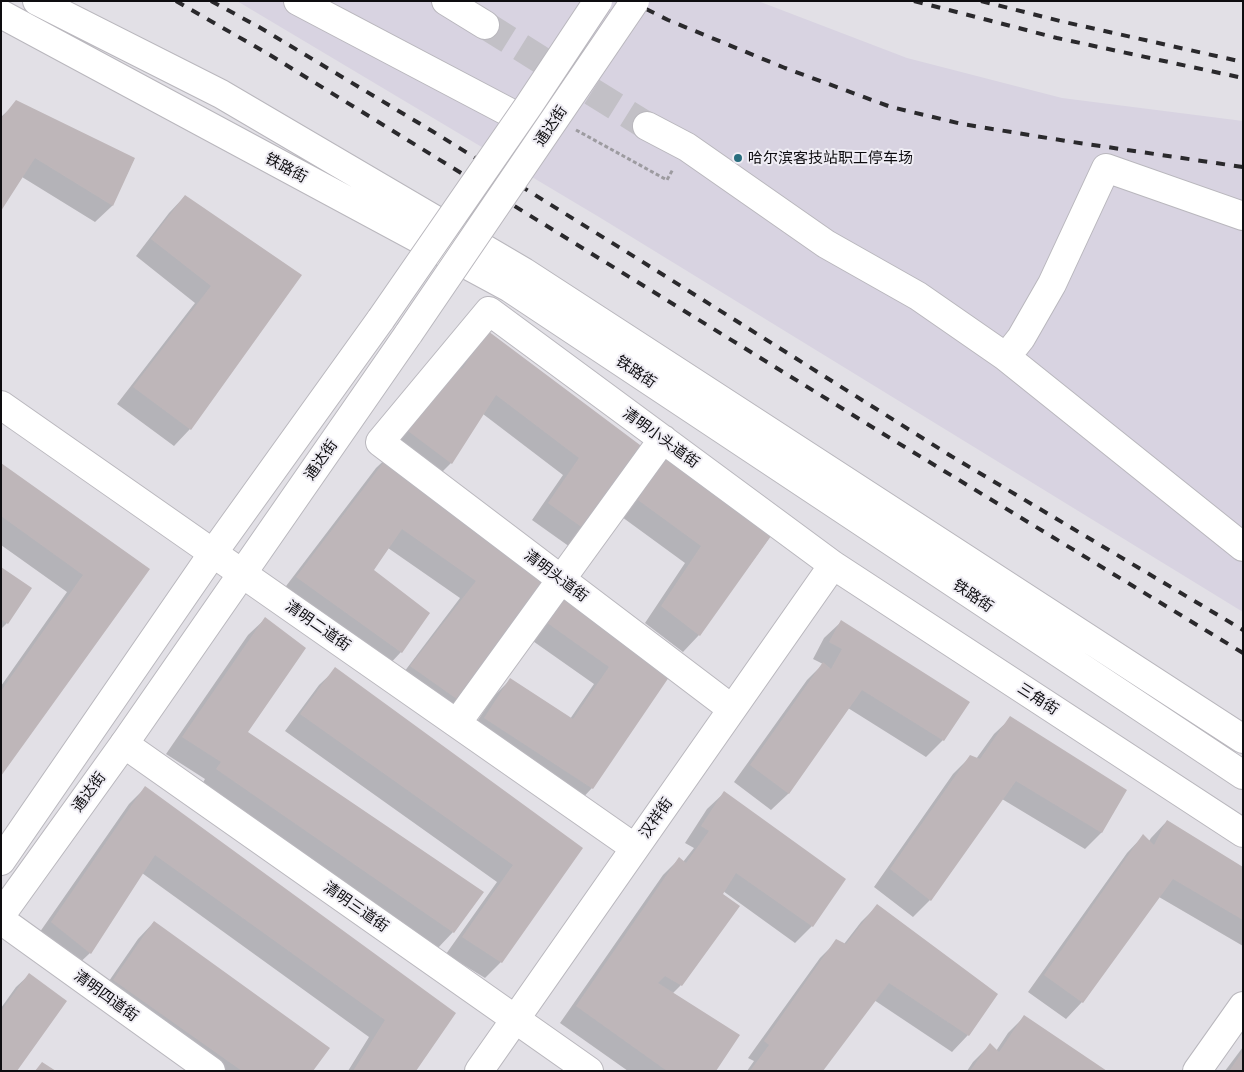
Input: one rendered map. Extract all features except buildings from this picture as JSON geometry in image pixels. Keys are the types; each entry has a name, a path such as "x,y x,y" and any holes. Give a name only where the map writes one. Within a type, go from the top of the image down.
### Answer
{"main road":[{"name":"铁路街","path":"37,1 221,94 524,272 1243,739"},
{"path":"298,1 520,118"},
{"path":"446,1 485,25"},
{"path":"1,861 213,553 381,319 520,118 598,1"},
{"name":"通达街","path":"1,915 124,744 636,1"},
{"name":"铁路街","path":"1,14 510,288 1243,775"},
{"path":"647,126 687,147 826,244 918,296 1006,357 1243,547"},
{"path":"1006,357 1021,338 1052,284 1106,168 1243,216"},
{"name":"清明小头道街","path":"380,442 489,311 833,565"},
{"name":"清明二道街","path":"1,405 635,848"},
{"path":"457,723 662,440"},
{"name":"清明头道街","path":"380,442 732,709"},
{"name":"汉祥街","path":"479,1071 833,565"},
{"name":"三角街","path":"833,565 1243,833"},
{"name":"清明三道街","path":"124,744 589,1071"},
{"name":"清明四道街","path":"1,920 211,1071"},
{"path":"1198,1071 1243,1006"}],"path":[{"path":"556,119 667,180 687,147"}],"shaded area":[{"path":"237,1 758,1 907,58 1062,98 1243,121 1243,612 599,217"}],"tunnel":[{"path":"485,25 647,126"}],"railway":[{"path":"176,1 270,55 890,438 1243,653"},
{"path":"211,1 259,27 432,131 951,456 1243,630"},
{"path":"630,1 668,20 785,68 891,107 962,124 1243,167"},
{"path":"914,1 1057,38 1243,78"},
{"path":"981,1 1060,21 1243,62"}],"place":[{"name":"哈尔滨客技站职工停车场","path":"738,158"}]}
